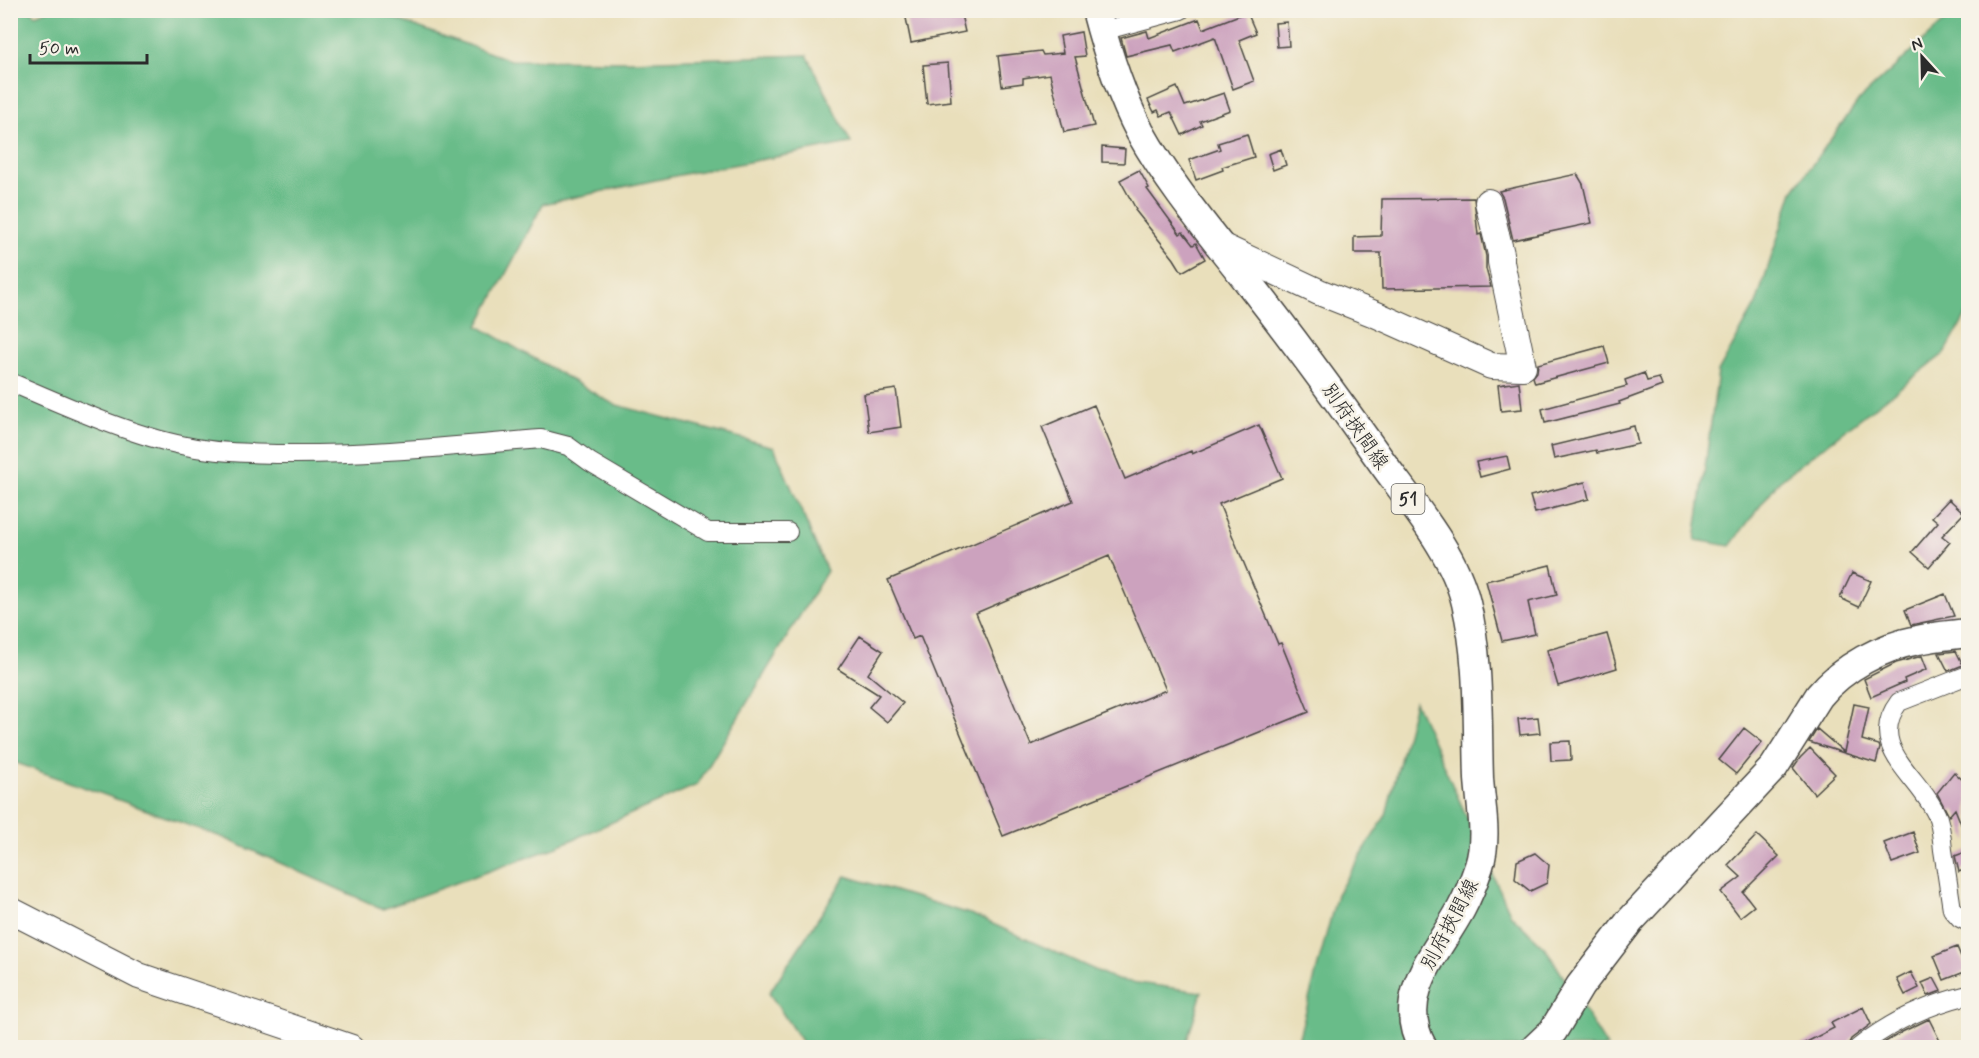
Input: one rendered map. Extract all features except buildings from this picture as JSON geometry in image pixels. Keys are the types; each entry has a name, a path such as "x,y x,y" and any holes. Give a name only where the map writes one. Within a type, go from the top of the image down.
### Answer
{"main road":[{"name":"別府挾間線","path":"1099,21 1123,93 1144,139 1162,168 1305,354 1435,537 1456,573 1466,602 1477,679 1483,847 1479,867 1467,897 1429,958 1413,1002 1412,1022 1423,1047"},
{"path":"1535,1047 1553,1031 1580,986 1630,921 1774,767 1827,685 1857,664 1889,648 1921,639 1968,633"}],"street":[{"path":"1099,21 1180,10"},
{"path":"1221,246 1318,292 1377,315 1491,366 1523,367 1501,254 1488,202"},
{"path":"10,382 75,410 146,435 186,446 241,453 327,454 541,439 568,446 590,462 708,532 789,532"},
{"path":"1968,675 1899,702 1894,708 1887,729 1892,750 1937,815 1952,909 1960,918 1968,922"},
{"path":"10,910 139,976 352,1047"},
{"path":"1858,1047 1906,1016 1935,1004 1968,995"}],"green space":[{"path":"48,10 373,11 510,60 631,61 807,55 851,143 689,173 543,204 478,326 613,404 774,447 827,571 697,785 551,849 383,909 224,838 11,761 10,11 32,11 35,15"},
{"path":"1953,11 1968,11 1968,312 1945,353 1779,481 1730,546 1695,540 1718,372 1756,304 1793,191 1860,99"},
{"path":"1415,702 1511,915 1546,949 1607,1047 1296,1048 1337,894 1386,815"},
{"path":"846,876 973,915 1117,980 1202,992 1185,1047 805,1047 769,993"}]}
